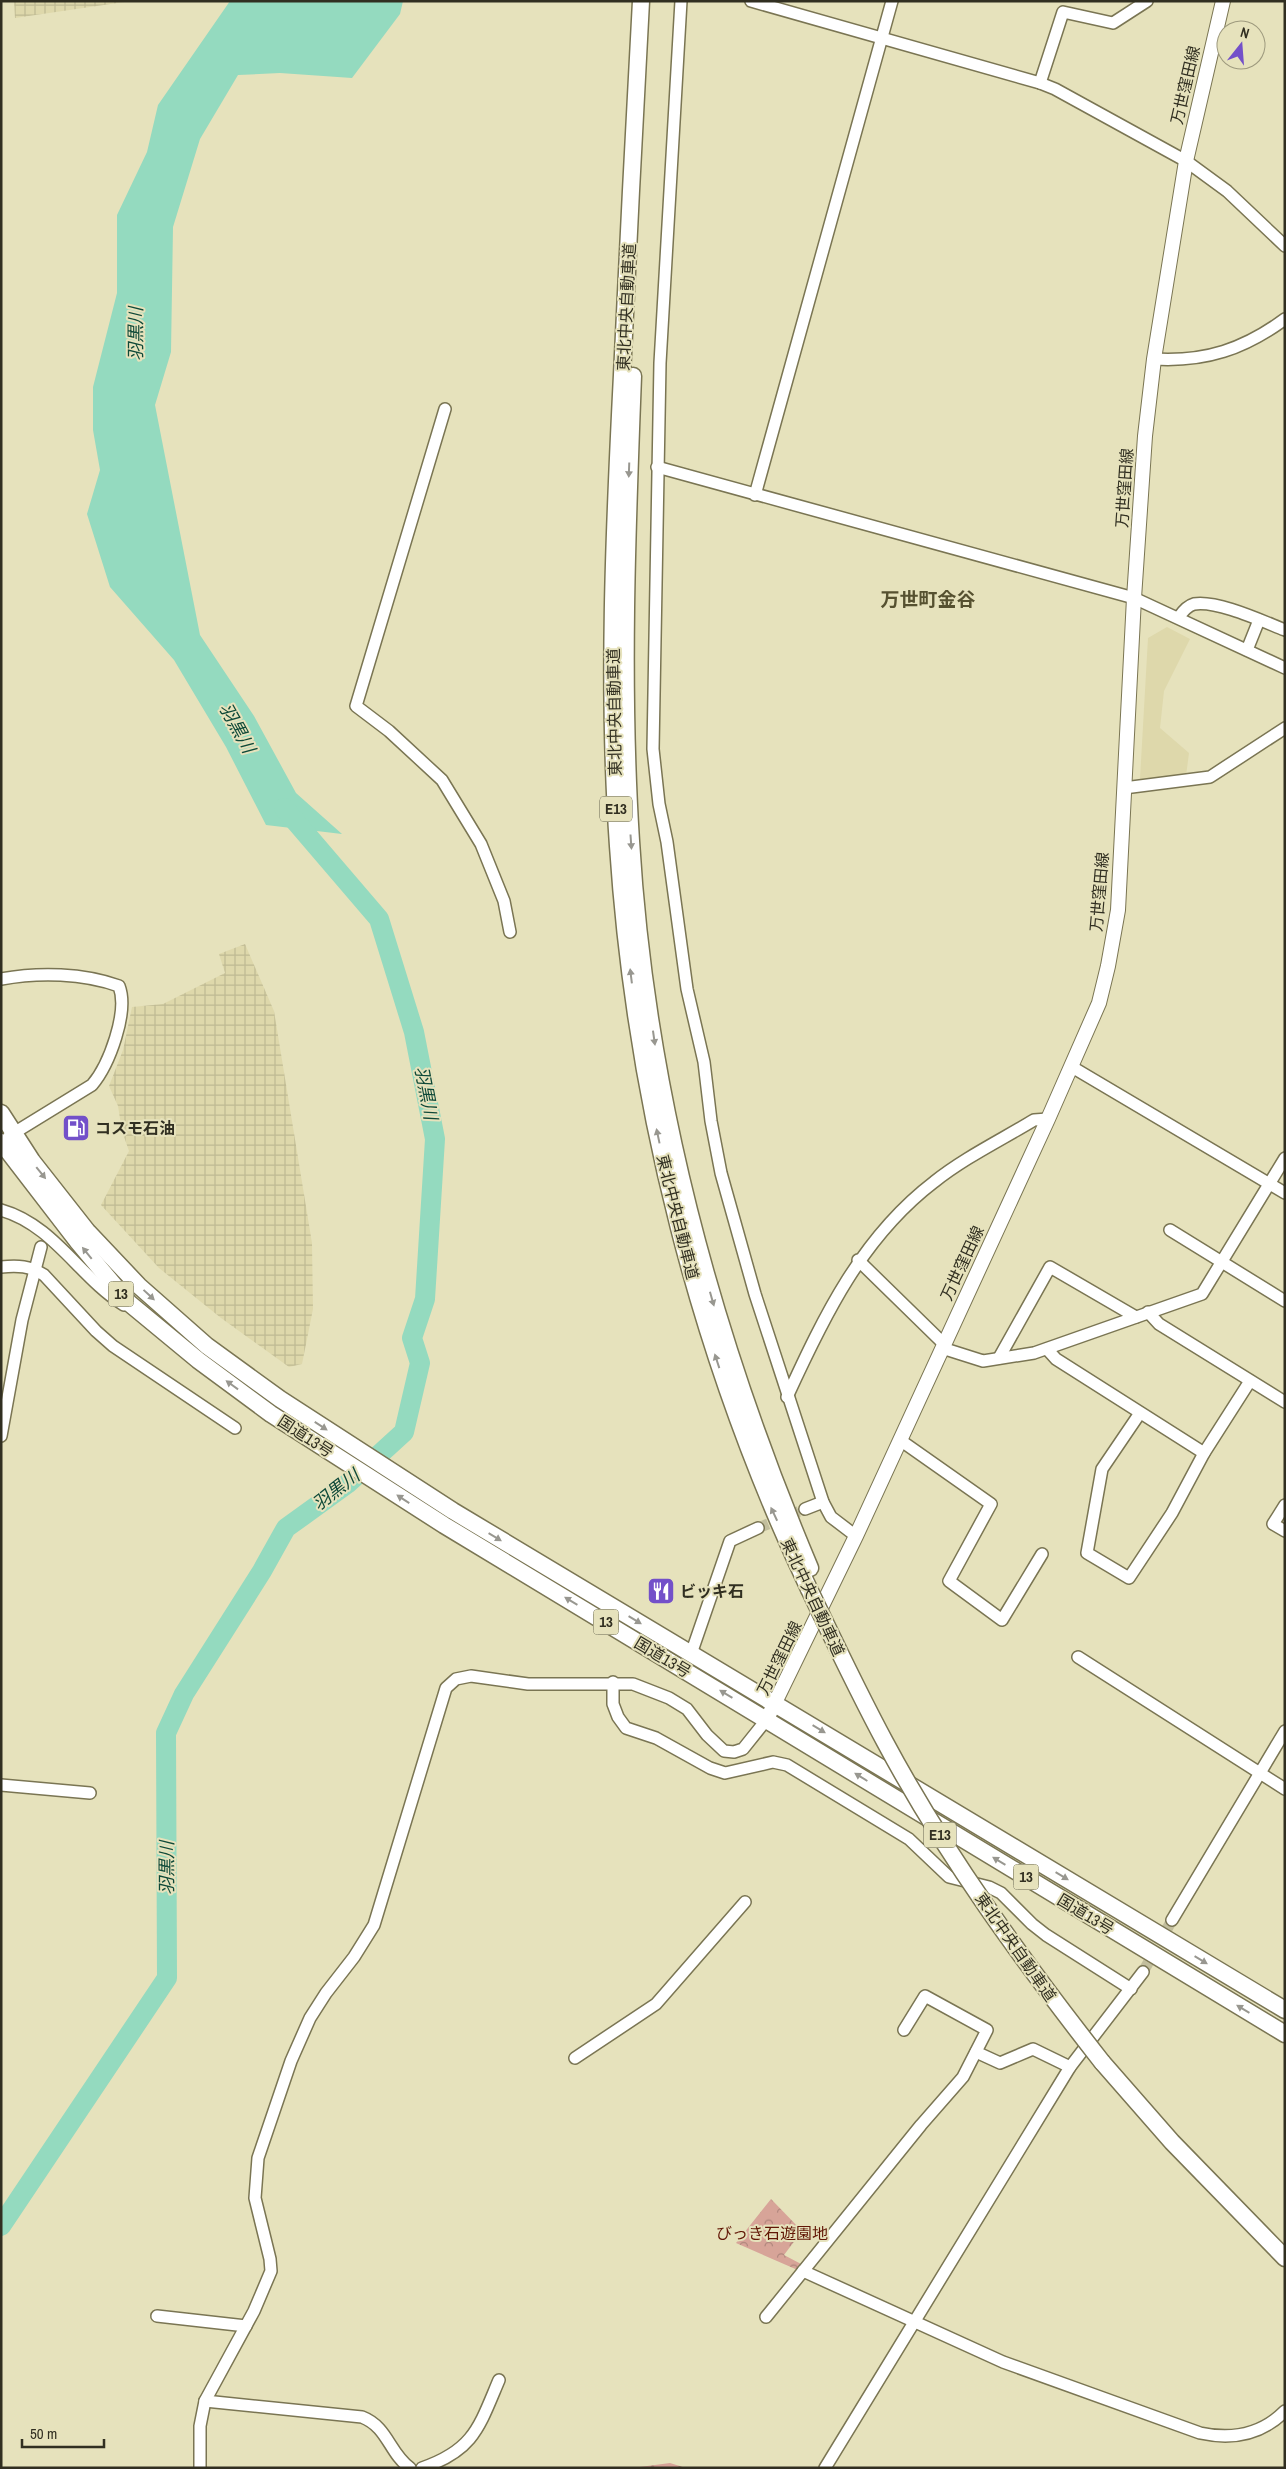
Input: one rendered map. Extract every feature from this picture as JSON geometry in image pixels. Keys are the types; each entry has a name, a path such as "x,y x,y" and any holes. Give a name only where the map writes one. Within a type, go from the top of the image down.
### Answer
{"highway":[{"name":"東北中央自動車道","path":"640,1 616,495 613,604 613,746 618,848 627,948 648,1090 694,1283 718,1364 764,1489 814,1587 886,1744 950,1851 1049,1994 1105,2057 1285,2244"},
{"name":"東北中央自動車道","path":"651,1 629,471 625,659 631,844 642,950 662,1092 682,1186 730,1359 814,1587"},
{"name":"13","path":"1,1114 6,1138"},
{"name":"国道13号","path":"6,1138 98,1267 129,1303 198,1360 272,1414 444,1525 1285,2034"},
{"name":"国道13号","path":"6,1138 32,1161 88,1231 139,1286 207,1346 280,1399 454,1511 1285,2010"},
{"name":"東北中央自動車道","path":"1105,2057 1172,2142 1285,2258"}],"main road":[{"name":"万世窪田線","path":"767,1719 777,1704 856,1536 1072,1067 1099,1003 1118,910 1134,598 1145,436 1154,359 1186,161 1223,1"}],"street":[{"path":"680,1 664,256 657,466 652,699 653,749 659,804 668,842 687,989 704,1062 711,1121 721,1173 742,1251 787,1397 823,1502 831,1517 856,1536"},
{"path":"750,1 1040,83 1186,161 1227,191 1285,246"},
{"path":"754,495 892,1"},
{"path":"1040,83 1063,12 1113,23 1147,1"},
{"path":"1154,359 1190,358 1233,349 1249,343 1285,319"},
{"path":"444,409 356,706 389,731 442,780 481,844 504,901 510,932"},
{"path":"657,466 754,495 1134,598 1179,617 1285,668"},
{"path":"1179,617 1183,610 1193,604 1233,610 1285,630"},
{"path":"1247,650 1259,620"},
{"path":"1124,788 1210,776 1285,728"},
{"path":"1,979 31,974 102,980 119,986 123,996 118,1031 100,1076 92,1085 6,1138"},
{"path":"1072,1067 1285,1193"},
{"path":"787,1397 807,1353 858,1260 888,1224 934,1182 1034,1120 1048,1119"},
{"path":"858,1260 943,1346 983,1361 999,1358 1008,1359 1047,1349 1202,1294 1285,1158"},
{"path":"1,1210 24,1218 40,1229 118,1301 145,1318"},
{"path":"1170,1230 1285,1301"},
{"path":"1,1436 16,1365 22,1320 41,1247"},
{"path":"1,1267 24,1266 35,1269 60,1290 90,1325 113,1346 235,1428"},
{"path":"999,1358 1050,1267 1136,1317"},
{"path":"1148,1312 1159,1324 1285,1402"},
{"path":"1047,1349 1056,1359 1204,1453"},
{"path":"1140,1413 1102,1469 1087,1553 1128,1578 1172,1513 1204,1453 1250,1381"},
{"path":"900,1440 991,1504 948,1581 1002,1620 1042,1554"},
{"path":"805,1509 823,1502"},
{"path":"1285,1505 1273,1524 1285,1531"},
{"path":"691,1654 730,1541 758,1528"},
{"path":"1078,1657 1285,1789"},
{"path":"200,2468 200,2426 205,2401 246,2326 270,2272 270,2259 255,2198 258,2158 291,2061 310,2018 326,1993 354,1957 374,1925 446,1688 456,1679 471,1676 541,1685 613,1682 633,1684 669,1698 687,1710 707,1735 724,1751 734,1752 743,1749 767,1719"},
{"path":"613,1682 613,1704 618,1717 626,1728 656,1738 684,1752 696,1762 725,1773 773,1762 787,1765 909,1838 949,1877 989,1886 1001,1893 1032,1924 1046,1935 1131,1989"},
{"path":"1172,1920 1285,1730"},
{"path":"1,1785 90,1793"},
{"path":"575,2058 656,2004 745,1902"},
{"path":"825,2468 1070,2067 1143,1972"},
{"path":"766,2317 921,2125 963,2077 987,2030 925,1996 904,2030"},
{"path":"976,2052 1000,2063 1033,2049 1070,2067"},
{"path":"803,2271 914,2322 1045,2378 1200,2433 1218,2437 1235,2437 1264,2428 1285,2412"},
{"path":"158,2316 246,2326"},
{"path":"422,2468 444,2460 465,2445 481,2423 499,2380"},
{"path":"205,2401 362,2417 379,2426 401,2462 410,2468"}],"shaded area":[{"path":"14,1 131,1 15,18"},
{"path":"1167,627 1190,639 1164,691 1160,728 1189,753 1186,776 1140,779 1148,638"},
{"path":"245,944 274,1011 312,1243 313,1309 302,1364 289,1367 221,1318 159,1268 101,1205 129,1151 122,1131 118,1106 109,1086 123,1050 132,1007 163,1004 225,973 219,954"}],"green space":[{"name":"びっき石遊園地","path":"771,2199 802,2231 784,2255 803,2265 800,2271 736,2243"},
{"path":"670,2463 686,2468 632,2468"}],"water":[{"path":"230,1 403,1 400,14 352,78 280,73 238,75 200,139 173,227 171,352 155,405 200,635 254,716 296,793 342,834 266,825 226,747 174,660 110,587 87,514 100,470 93,430 93,387 117,293 117,215 147,152 158,105"}],"waterway":[{"name":"羽黒川","path":"1,2226 167,1978 166,1733 184,1694 262,1571 286,1528 347,1484 404,1432 420,1363 412,1338 425,1299 435,1139 414,1032 379,919 284,808"}],"tunnel":[{"path":"758,1528 805,1509"},
{"path":"1143,1972 1172,1920"}],"place":[{"name":"コスモ石油","path":"76,1128"},
{"name":"ビッキ石","path":"661,1591"}],"district":[{"name":"万世町金谷","path":"928,599"}]}
